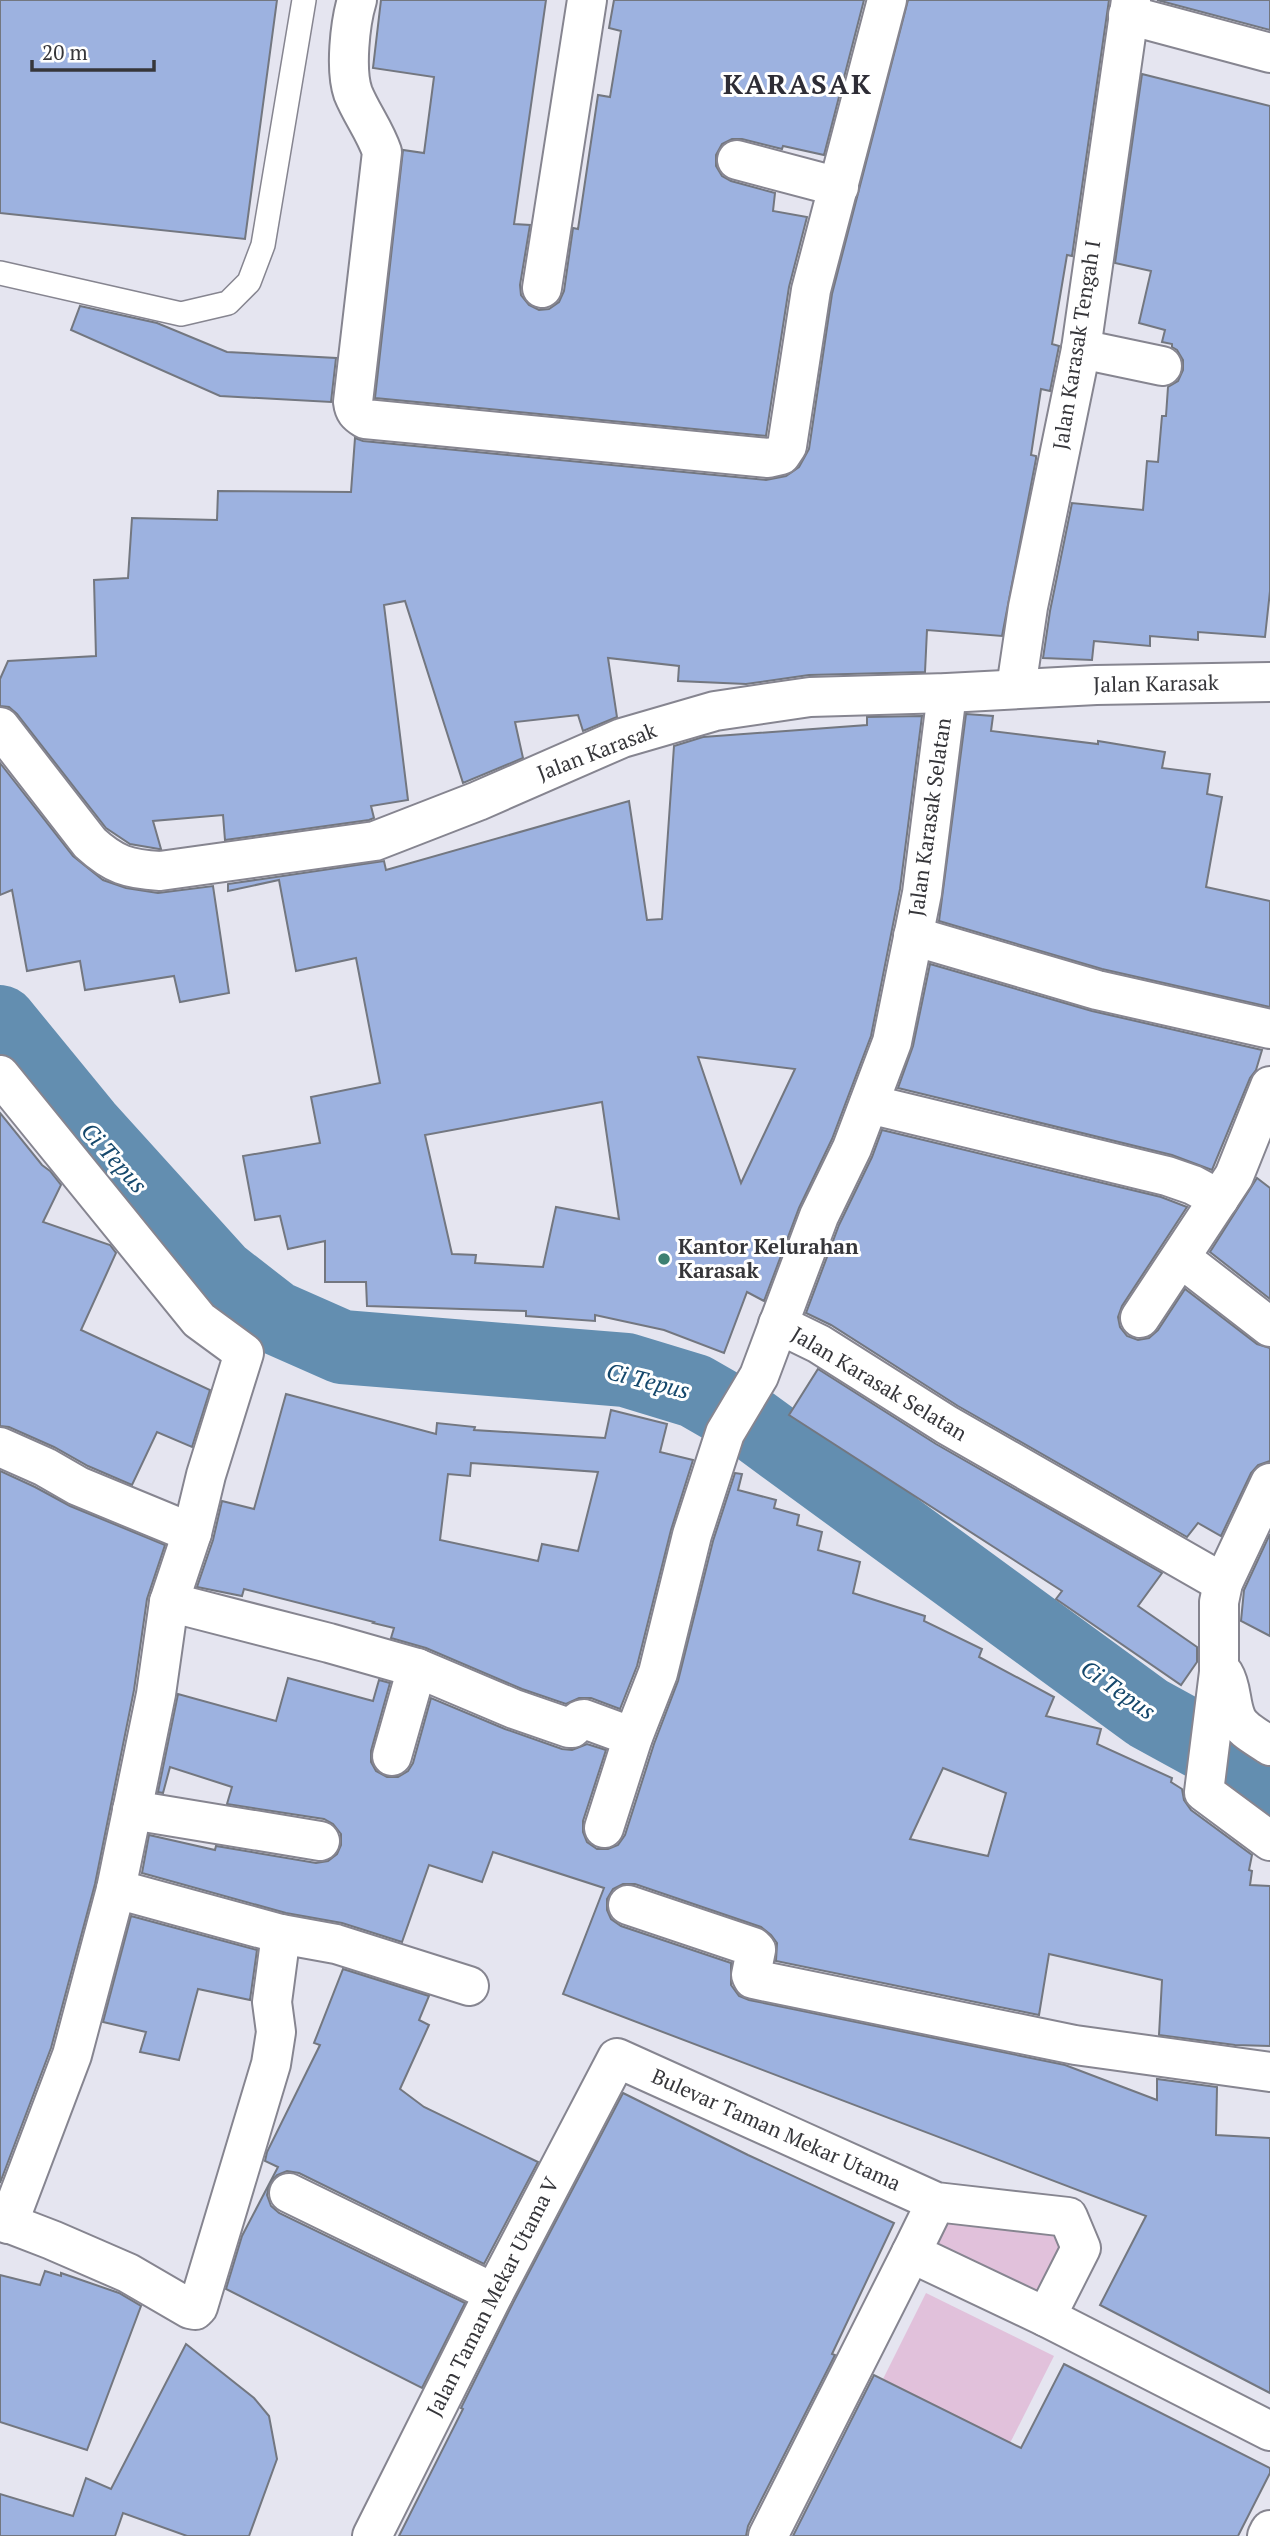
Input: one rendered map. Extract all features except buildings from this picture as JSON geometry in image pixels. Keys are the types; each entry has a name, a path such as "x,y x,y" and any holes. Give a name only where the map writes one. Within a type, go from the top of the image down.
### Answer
{"street":[{"path":"357,0 349,79 382,152 354,411 365,419 768,458 781,455 787,446 811,290 887,0"},
{"path":"542,288 587,0"},
{"path":"1129,7 1270,53"},
{"name":"Jalan Karasak Tengah I","path":"1016,688 1028,607 1081,348 1129,7"},
{"path":"737,160 839,187"},
{"path":"1081,348 1162,366"},
{"name":"Jalan Karasak","path":"0,727 90,843 108,859 134,869 160,871 375,841 478,801 622,738 715,711 810,697 1016,688 1270,682"},
{"name":"Jalan Karasak Selatan","path":"947,693 922,893 892,1042 852,1147 819,1216 778,1324 819,1344 947,1425 1223,1583"},
{"path":"913,936 1097,990 1270,1028"},
{"path":"0,1075 199,1320 244,1353 206,1475 192,1533 169,1602 156,1694 116,1888 72,2055 4,2222 128,2273 190,2309 195,2310 198,2307 271,2064 276,2032 272,2002 281,1934"},
{"path":"1140,1318 1234,1176 1270,1086"},
{"path":"869,1104 1167,1176 1193,1185 1219,1199"},
{"path":"1181,1258 1270,1327"},
{"path":"604,1828 633,1737 658,1673 692,1535 725,1433 759,1376 778,1324"},
{"path":"0,1447 46,1466 78,1486 192,1533"},
{"path":"1269,1488 1223,1583 1219,1602 1219,1672 1204,1792 1270,1841"},
{"path":"169,1602 417,1668 569,1728 584,1719 633,1737"},
{"path":"392,1756 417,1668"},
{"path":"1219,1672 1225,1674 1230,1686 1236,1718 1247,1730 1270,1746"},
{"path":"132,1810 320,1841"},
{"path":"116,1888 281,1934 336,1944 469,1986"},
{"path":"628,1905 753,1947 756,1950 751,1975 753,1979 1075,2045 1270,2072"},
{"name":"Bulevar Taman Mekar Utama","path":"617,2058 936,2202 1068,2217 1081,2248 1046,2317"},
{"name":"Jalan Taman Mekar Utama V","path":"372,2536 494,2293 617,2058"},
{"path":"289,2193 494,2293"},
{"path":"768,2536 936,2202"},
{"path":"911,2253 1046,2317 1270,2431"},
{"path":"1267,2536 1270,2530"}],"lane":[{"path":"0,273 181,314 228,303 248,282 263,245 304,0"}],"shaded area":[{"path":"942,2212 1062,2225 1070,2247 1042,2304 923,2249"},
{"path":"926,2293 1054,2356 1010,2443 883,2379"}],"waterway":[{"name":"Ci Tepus","path":"0,1022 86,1127 220,1275 274,1317 342,1347 626,1370 695,1391 754,1425 1148,1713 1270,1780"}],"place":[{"name":"Kantor Kelurahan Karasak","path":"664,1259"}],"district":[{"name":"KARASAK","path":"798,84"}]}
